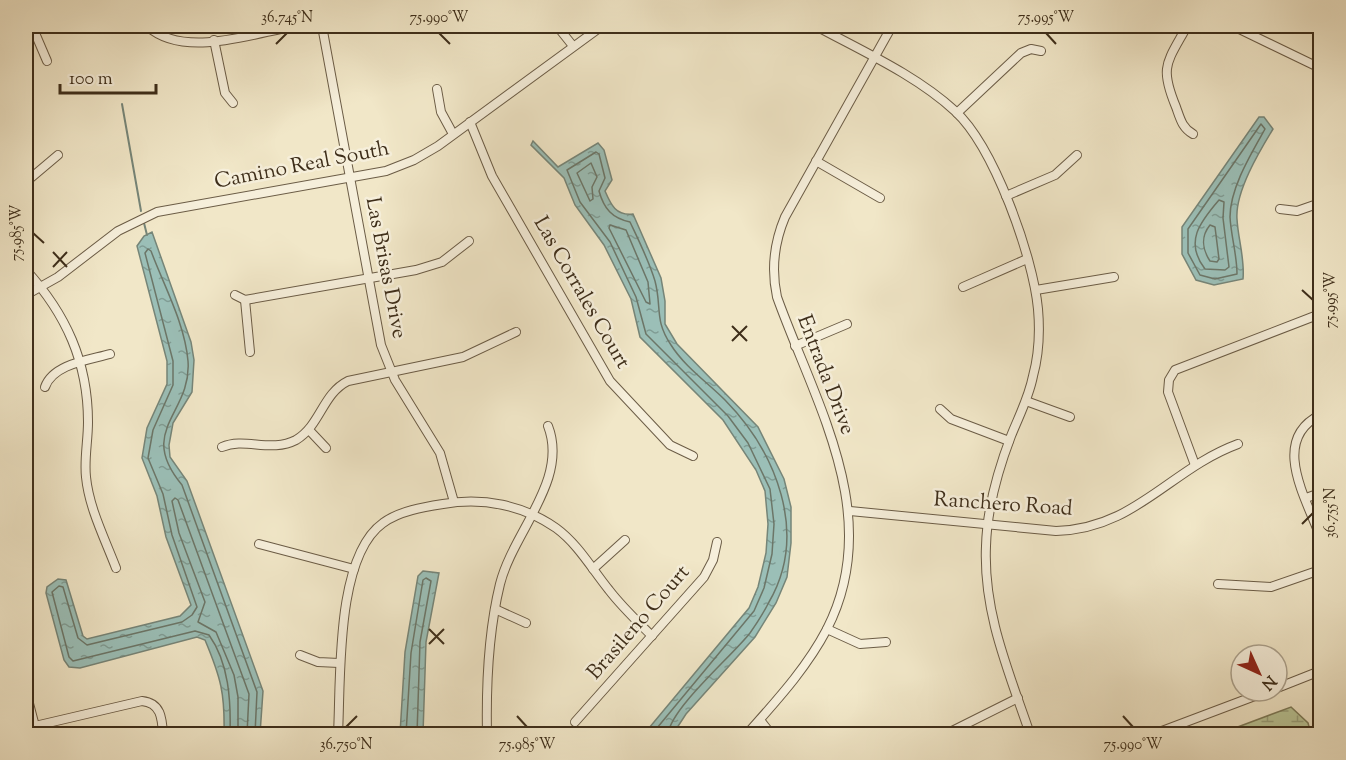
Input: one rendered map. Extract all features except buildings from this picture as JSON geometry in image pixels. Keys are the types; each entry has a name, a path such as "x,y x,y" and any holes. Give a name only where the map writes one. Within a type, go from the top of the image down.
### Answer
{"street":[{"path":"32,26 47,61"},
{"path":"147,26 175,42 214,40 295,26"},
{"name":"Las Brisas Drive","path":"322,26 381,345 391,373 434,441 446,468 454,502"},
{"path":"558,26 573,46"},
{"name":"Camino Real South","path":"26,295 41,287 118,231 150,214 386,171 414,160 602,26"},
{"path":"816,26 933,94 957,113 985,151 1006,196 1027,260 1036,290 1039,339 1033,379 1009,441 988,524 986,564 991,612 1001,653 1030,735"},
{"name":"Entrada Drive","path":"747,735 802,670 827,629 843,586 849,547 850,511 841,465 777,297 774,259 785,217 892,26"},
{"path":"1187,26 1167,63 1165,76 1182,124 1193,134"},
{"path":"1233,26 1320,68"},
{"path":"214,40 225,93 232,103"},
{"path":"957,113 1021,53 1031,50 1041,51"},
{"path":"437,89 441,112 453,134"},
{"name":"Las Corrales Court","path":"470,122 492,176 610,381 670,445 693,456"},
{"path":"26,182 57,155"},
{"path":"1006,196 1055,175 1077,155"},
{"path":"816,161 880,198"},
{"path":"1280,209 1297,211 1320,203"},
{"path":"235,295 245,300 438,264 469,242"},
{"path":"963,287 1027,260"},
{"path":"26,270 41,287 67,325 81,363 87,399 86,477 91,503 116,568"},
{"path":"1036,290 1114,277"},
{"path":"245,300 250,352"},
{"path":"1195,465 1168,392 1169,380 1175,370 1320,314"},
{"path":"795,346 848,324"},
{"path":"222,447 234,443 275,446 292,441 309,430 328,398 339,385 348,381 463,357 516,332"},
{"path":"45,387 54,374 110,354"},
{"path":"1026,401 1070,417"},
{"path":"940,409 951,419 1009,441"},
{"path":"1320,415 1304,427 1293,447 1293,462 1320,536"},
{"path":"488,735 487,678 495,609 505,567 547,483 554,457 548,426"},
{"path":"309,430 326,447"},
{"name":"Ranchero Road","path":"850,511 1056,531 1098,525 1150,499 1195,465 1238,444"},
{"path":"1306,498 1320,493"},
{"path":"338,735 339,663 354,569 370,536 384,522 401,514 454,502 494,503 531,514 566,537 625,609 652,636"},
{"path":"593,569 625,540"},
{"name":"Brasileno Court","path":"575,722 704,577 713,560 717,542"},
{"path":"259,544 354,569"},
{"path":"1218,584 1271,587 1320,570"},
{"path":"495,609 526,623"},
{"path":"827,629 860,644 886,642"},
{"path":"300,655 318,662 339,663"},
{"path":"1289,683 1320,671"},
{"path":"26,692 36,730 142,701 152,704 160,712 163,735"},
{"path":"945,735 1018,698"},
{"path":"1154,735 1237,703"},
{"path":"760,720 771,735"}],"green space":[{"path":"1291,707 1308,723 1311,734 1219,734"}],"water":[{"path":"1259,117 1264,117 1273,129 1249,172 1237,208 1243,279 1214,285 1196,280 1182,254 1182,227"},
{"path":"533,141 558,167 598,143 604,150 612,180 605,191 618,211 633,214 661,278 665,301 665,324 677,344 758,427 784,479 791,507 791,543 787,577 776,603 755,637 686,714 673,734 644,734 749,608 758,587 766,553 768,524 765,491 756,470 723,420 640,337 631,299 604,245 575,205 564,178 531,145"},
{"path":"152,232 191,342 194,360 192,392 173,423 169,445 170,457 187,481 263,691 260,734 224,734 223,697 215,665 205,640 197,637 80,668 69,667 64,660 46,593 47,587 58,579 66,580 83,636 87,639 180,616 191,605 166,537 157,496 142,458 147,428 167,384 167,361 137,246 144,236"},
{"path":"423,571 439,573 426,642 423,734 400,734 405,652 418,576"}],"waterway":[{"path":"122,104 141,211"},
{"path":"144,223 147,235"}]}
